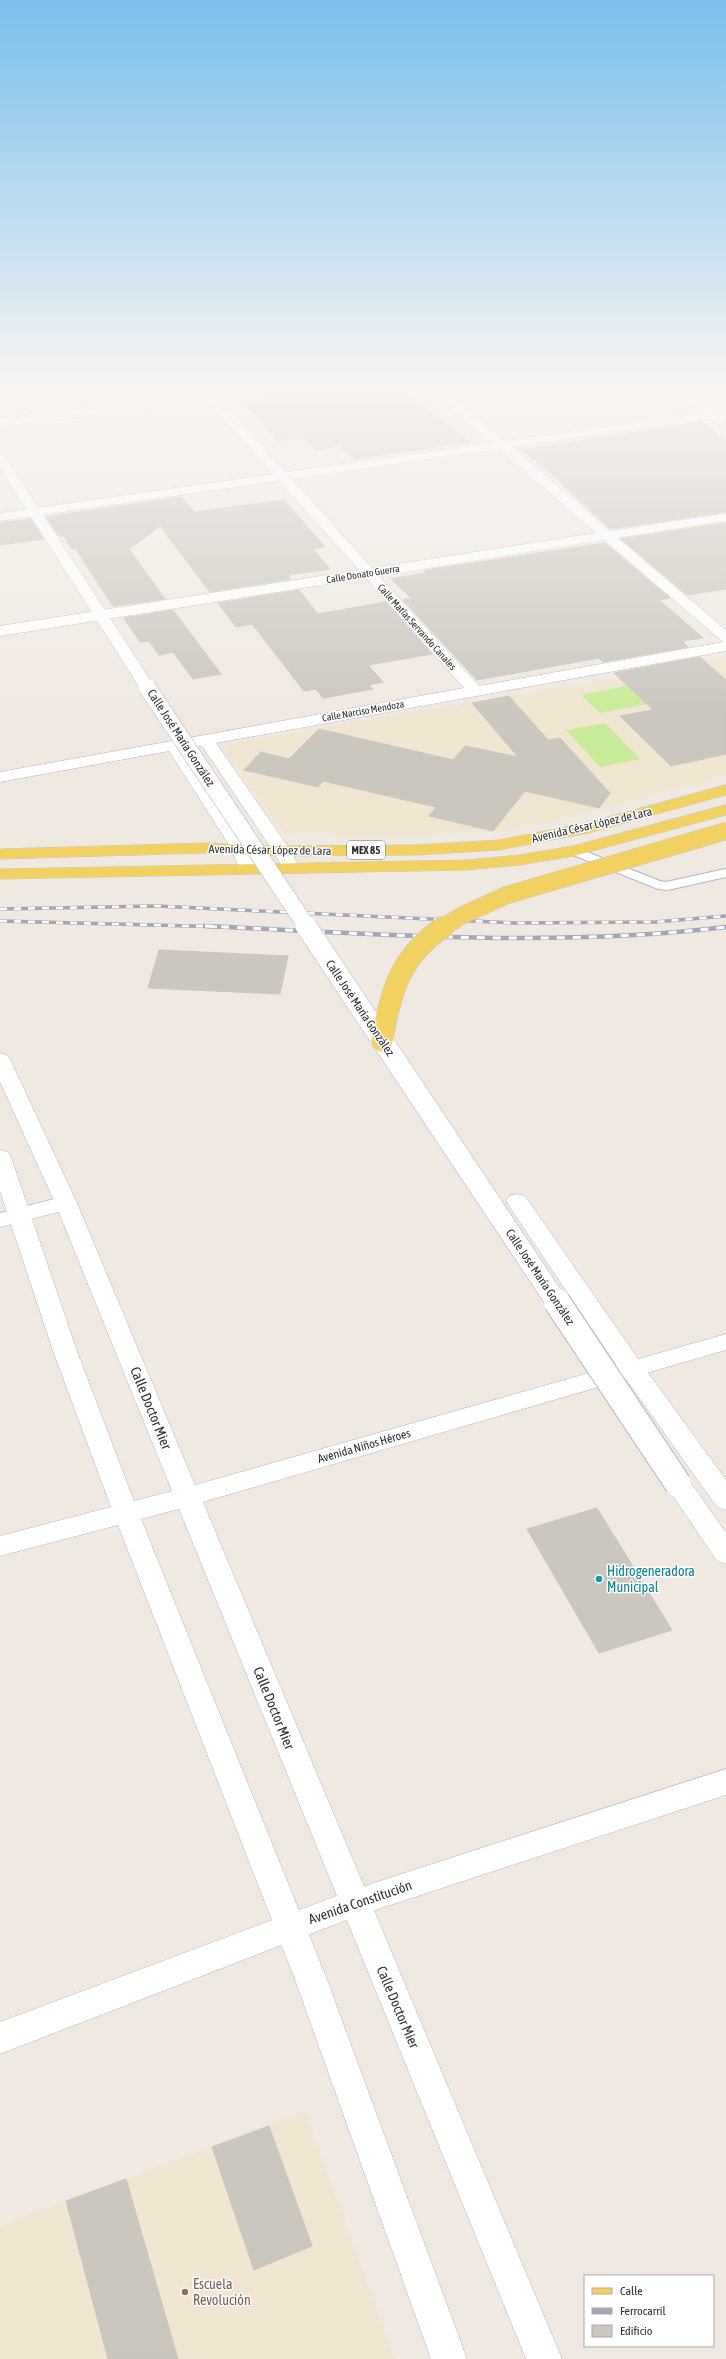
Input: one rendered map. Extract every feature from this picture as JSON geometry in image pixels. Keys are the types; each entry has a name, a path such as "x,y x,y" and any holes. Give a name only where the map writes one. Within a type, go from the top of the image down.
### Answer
{"main road":[{"name":"Avenida César López de Lara","path":"0,854 240,848 282,851 452,848 499,845 588,828 726,790"},
{"name":"Avenida César López de Lara","path":"0,874 466,865 520,860 574,851 726,810"},
{"path":"382,1041 388,1009 402,968 428,939 452,922 476,909 507,896 726,831"},
{"path":"558,834 574,851"}],"street":[{"name":"Calle José María González","path":"25,495 103,615 147,687 726,1554"},
{"path":"0,517 155,495"},
{"name":"Calle Matías Servando Canales","path":"298,495 475,691"},
{"path":"561,495 726,638"},
{"name":"Calle Donato Guerra","path":"0,631 726,517"},
{"name":"Calle Narciso Mendoza","path":"0,777 726,646"},
{"path":"206,740 282,851 291,868"},
{"path":"174,746 240,848 247,869"},
{"name":"Calle Doctor Mier","path":"0,1059 66,1202 544,2359"},
{"path":"0,1157 9,1217 124,1513 290,1927 449,2359"},
{"path":"517,1201 632,1369 726,1500"},
{"path":"9,1217 66,1202"},
{"name":"Avenida Niños Héroes","path":"0,1546 188,1497 726,1342"},
{"name":"Avenida Constitución","path":"0,2038 355,1903 726,1782"}],"lane":[{"path":"574,851 659,885 667,886 726,873"}],"shaded area":[{"path":"726,659 726,775 576,816 535,825 494,831 404,837 342,837 319,833 284,834 226,752 234,743"},
{"name":"Escuela Revolución","path":"305,2112 395,2359 0,2359 0,2226"}],"green space":[{"path":"649,681 669,700 600,713 581,695"},
{"path":"605,723 640,759 600,767 566,730"}],"building":[{"path":"574,495 726,495 726,512 610,529"},
{"path":"181,497 195,512 284,500 325,547 313,549 330,569 288,575 291,579 210,592 160,526 129,549 165,599 113,606 75,548 72,549 64,536 59,536 46,517"},
{"path":"31,519 43,539 0,545 0,523"},
{"path":"726,523 726,589 687,595 621,539"},
{"path":"605,543 670,598 659,600 703,638 682,641 688,647 603,662 599,658 477,680 403,600 411,598 391,579 426,573 423,571 439,568"},
{"path":"299,590 318,614 386,602 432,654 368,665 383,682 369,685 373,689 323,698 316,689 304,691 252,624 236,627 218,603"},
{"path":"173,610 221,674 193,679 173,652 159,655 149,641 140,642 124,618"},
{"path":"700,657 726,680 726,754 671,766 620,716 653,710 614,673"},
{"path":"509,696 548,740 560,738 610,793 599,808 525,791 493,831 429,816 436,807 323,781 318,787 244,770 261,752 289,759 319,729 453,760 465,746 518,757 472,703"},
{"path":"159,950 288,956 280,994 148,988"},
{"name":"Hidrogeneradora Municipal","path":"597,1508 672,1630 599,1653 527,1529"},
{"path":"269,2126 312,2246 254,2270 212,2147"},
{"path":"126,2179 178,2359 108,2359 66,2201"}],"railway":[{"path":"0,909 157,906 513,923 655,922 726,916"},
{"path":"0,921 225,927"},
{"path":"205,926 225,927"},
{"path":"225,927 401,935 531,938 596,937 726,927"}],"place":[{"name":"Hidrogeneradora Municipal","path":"599,1579"},
{"name":"Escuela Revolución","path":"185,2292"}]}
